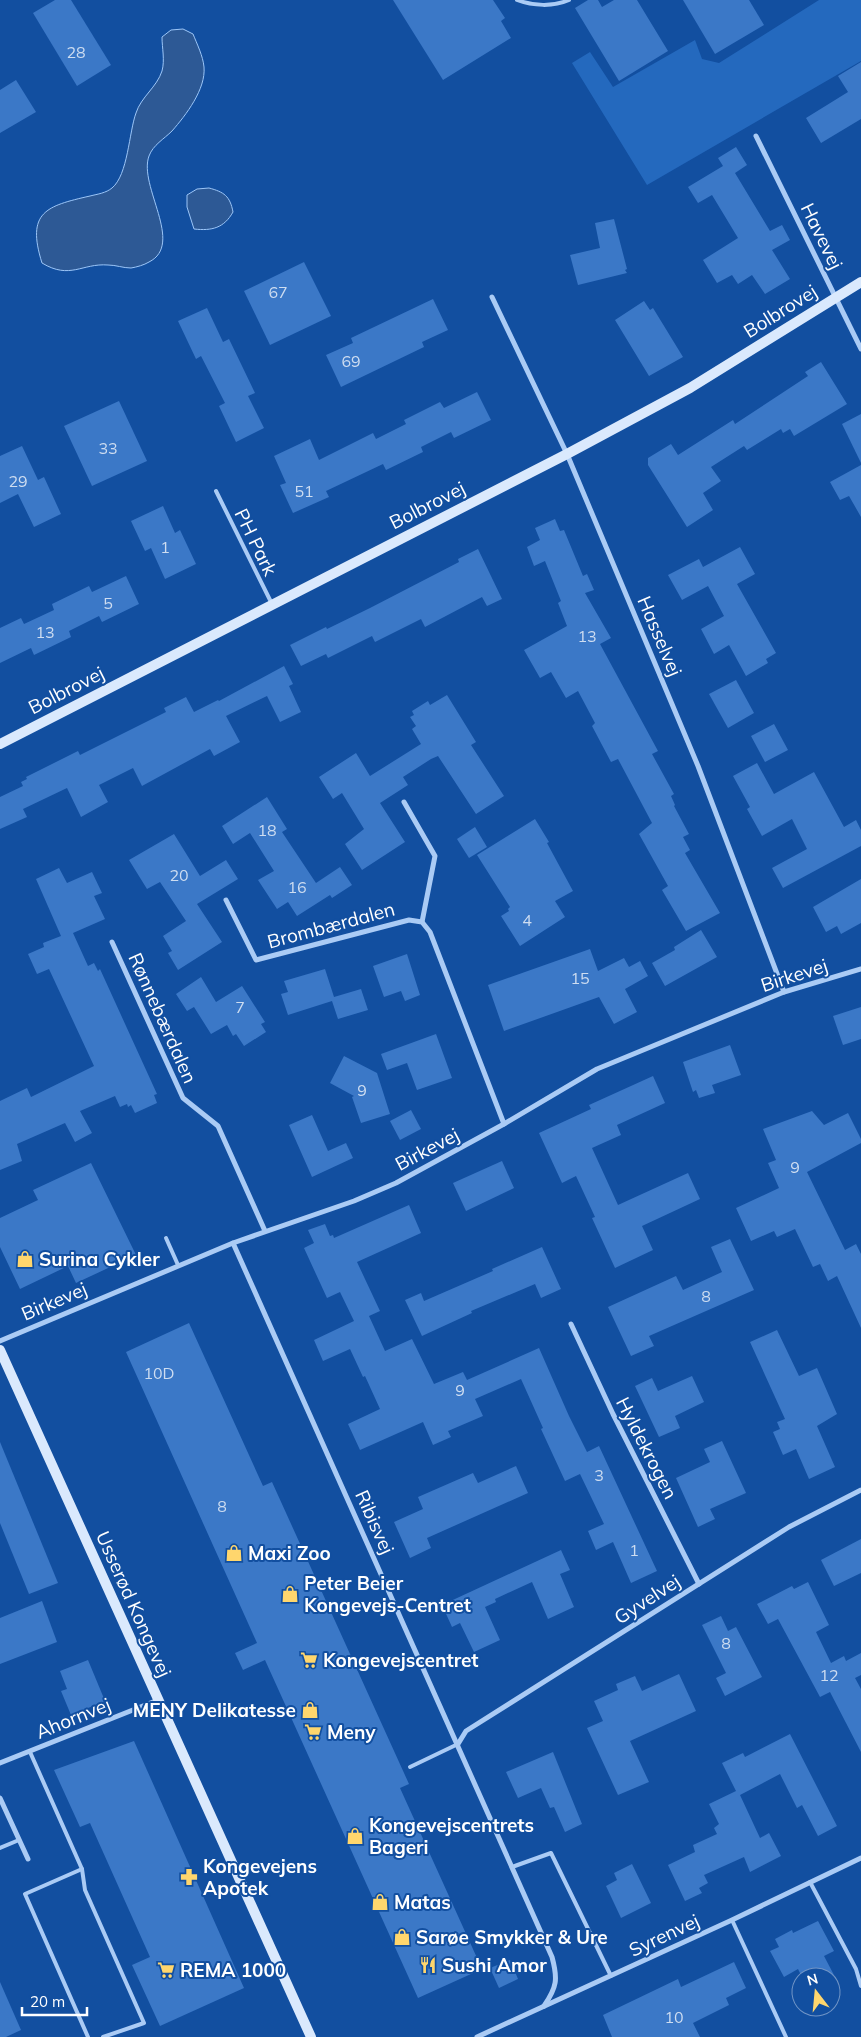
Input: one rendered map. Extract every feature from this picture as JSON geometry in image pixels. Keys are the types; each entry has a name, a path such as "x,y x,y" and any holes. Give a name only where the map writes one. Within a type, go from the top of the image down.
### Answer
{"street":[{"name":"Havevej","path":"756,136 861,349"},
{"name":"Bolbrovej","path":"0,744 568,454 690,388 861,282"},
{"name":"Hasselvej","path":"492,297 568,454 698,766 784,992"},
{"name":"Brombærdalen","path":"404,802 435,856 422,922"},
{"name":"Brombærdalen","path":"226,900 256,960 409,920 422,922 430,932 504,1124"},
{"name":"Rønnebærdalen","path":"112,942 183,1098 218,1126 265,1231"},
{"name":"Birkevej","path":"0,1341 233,1242 354,1201 396,1183 504,1124 597,1069 784,992 861,969"},
{"name":"Ribisvej","path":"233,1242 552,1957 556,1975 555,1991 544,2006"},
{"name":"Hyldekrogen","path":"571,1324 613,1414 699,1584"},
{"name":"Usserød Kongevej","path":"1,1354 311,2037"},
{"name":"Gyvelvej","path":"458,1744 466,1731 789,1526 861,1490"},
{"name":"Ahornvej","path":"0,1763 158,1700"},
{"path":"0,1798 2,1810 20,1840 28,1859"},
{"name":"Syrenvej","path":"478,2037 732,1920 861,1858"}],"lane":[{"path":"517,0 534,5 550,5 569,0"},
{"name":"PH Park","path":"216,492 272,604"},
{"path":"166,1238 178,1265"},
{"path":"410,1767 458,1744"},
{"path":"30,1752 82,1869 85,1890 144,2023 103,2037"},
{"path":"0,1848 20,1840"},
{"path":"512,1867 551,1853 611,1976"},
{"path":"82,1869 25,1894 88,2037"},
{"path":"810,1882 856,1970 861,1986"},
{"path":"732,1920 786,2037"}],"shaded area":[{"path":"819,0 861,0 861,61 647,185 572,63 590,52 613,87 695,40 702,59 719,63"},
{"path":"183,29 193,34 200,50 204,75 202,84 189,110 172,131 159,142 149,156 147,168 149,183 162,228 163,242 159,254 147,263 131,268 99,265 68,271 52,268 42,263 38,246 37,232 39,222 51,208 105,192 117,182 125,164 138,107 157,82 162,71 162,37 171,30"},
{"path":"209,188 226,195 233,212 226,222 217,227 212,229 194,229 187,207 187,195 197,189"}],"building":[{"path":"55,0 71,0 111,65 77,86 33,13"},
{"path":"393,0 493,0 505,18 501,21 511,38 443,80"},
{"path":"588,0 598,0 602,7 614,0 637,0 668,51 619,81 575,8"},
{"path":"683,0 749,0 764,25 715,54"},
{"path":"861,62 861,119 821,143 806,118 848,92 838,76"},
{"path":"16,80 36,112 0,133 0,90"},
{"path":"736,147 747,165 735,173 770,231 782,225 790,240 772,250 790,279 765,294 752,275 738,284 732,275 717,283 703,260 738,238 712,195 698,203 688,187 723,166 718,158"},
{"path":"614,219 627,273 578,285 570,255 600,248 595,223"},
{"path":"304,262 331,316 270,345 244,291"},
{"path":"433,299 448,330 422,342 424,347 341,387 326,355 353,343 351,338"},
{"path":"644,301 650,310 653,308 683,357 649,376 615,320"},
{"path":"207,308 223,342 229,339 255,393 248,396 264,428 236,442 219,406 225,403 201,356 196,359 178,321"},
{"path":"821,362 847,404 794,436 790,429 783,433 781,429 747,450 744,446 711,467 721,481 703,493 713,510 687,527 648,465 648,458 671,444 678,455 733,420 735,424 808,376 805,372"},
{"path":"477,392 491,420 454,438 451,432 421,447 423,452 386,470 383,464 326,491 329,497 293,513 280,485 286,483 274,456 310,439 319,460 373,433 376,439 406,424 404,420 440,402 444,408"},
{"path":"119,401 147,461 92,486 64,426"},
{"path":"861,414 861,463 842,424"},
{"path":"22,446 38,480 44,477 61,514 34,527 18,494 0,503 0,456"},
{"path":"861,465 861,517 849,496 840,500 830,482"},
{"path":"163,506 175,533 180,530 196,564 165,579 151,548 145,551 131,521"},
{"path":"555,519 560,531 564,530 583,576 587,574 594,590 585,593 611,638 600,644 658,751 652,754 674,794 671,796 674,806 689,834 683,837 690,850 685,853 720,913 686,931 662,890 668,886 639,834 652,823 618,759 611,762 592,726 595,723 578,691 566,698 551,672 540,678 524,650 567,626 558,603 561,601 545,561 534,566 527,547 540,540 535,528"},
{"path":"740,547 755,574 737,584 776,653 766,659 768,663 746,676 729,645 714,654 701,629 724,616 708,586 682,600 668,575 699,559 703,567"},
{"path":"478,549 502,599 487,606 482,597 425,627 421,619 375,642 372,636 328,658 326,654 301,666 290,645 370,608 459,562 458,559"},
{"path":"126,576 139,604 102,622 99,616 69,631 71,637 34,655 31,648 0,663 0,628 21,618 24,624 54,610 52,604 89,586 92,592"},
{"path":"284,666 293,684 289,686 301,712 280,722 267,696 226,716 240,742 214,756 210,749 142,786 133,768 99,785 108,802 81,817 67,788 23,809 27,817 0,829 0,797 23,786 21,782 27,779 26,777 78,751 80,755 166,712 164,708 186,697 194,712 219,701"},
{"path":"736,680 754,713 728,728 709,694"},
{"path":"447,695 476,742 471,745 504,796 476,814 438,756 431,759 403,777 408,785 380,803 405,842 362,870 345,844 364,829 342,793 333,799 319,777 356,753 370,776 421,744 412,729 416,726 410,717 414,715 412,711 428,701 430,705"},
{"path":"774,724 788,750 765,762 751,736"},
{"path":"757,763 774,794 814,772 844,827 856,820 861,830 861,846 783,888 772,868 807,849 792,819 762,836 747,809 750,807 733,776"},
{"path":"267,797 287,829 282,832 316,883 340,867 352,885 332,898 330,895 297,916 288,902 277,909 258,880 274,871 250,833 233,844 222,826"},
{"path":"535,819 549,842 547,843 573,891 555,901 565,917 520,946 501,916 509,911 510,907 477,855"},
{"path":"475,827 487,847 469,858 457,839"},
{"path":"174,834 200,876 226,860 238,879 197,904 222,942 178,970 168,953 172,951 163,936 186,921 160,882 147,889 129,860"},
{"path":"59,868 67,883 92,872 102,893 94,896 105,919 73,933 88,966 94,963 98,971 100,969 157,1094 154,1095 157,1103 135,1113 131,1105 128,1107 127,1104 120,1107 115,1096 80,1111 92,1133 75,1142 65,1123 17,1144 22,1161 0,1170 0,1101 27,1088 31,1097 94,1066 49,969 37,974 28,954 44,947 43,943 61,936 36,879"},
{"path":"861,879 861,923 841,934 837,926 826,932 813,907"},
{"path":"701,930 717,957 665,986 652,963 675,950 674,947"},
{"path":"590,949 598,971 624,958 629,967 640,961 648,976 625,989 637,1012 614,1024 599,997 504,1031 488,985"},
{"path":"407,954 420,995 405,1001 401,991 384,997 373,966"},
{"path":"325,969 334,997 361,989 368,1010 338,1019 332,1001 288,1015 281,994 288,992 284,981"},
{"path":"201,977 216,1002 242,986 265,1022 261,1024 266,1032 244,1046 236,1034 233,1036 227,1025 211,1034 194,1007 187,1011 176,994"},
{"path":"861,1007 861,1039 843,1045 833,1016"},
{"path":"436,1034 452,1078 417,1090 407,1063 387,1070 381,1054"},
{"path":"730,1045 741,1075 712,1085 715,1093 699,1098 696,1090 693,1092 683,1062"},
{"path":"344,1056 377,1073 390,1114 361,1123 352,1097 354,1096 330,1083"},
{"path":"653,1076 665,1103 617,1125 621,1135 592,1148 618,1205 688,1173 700,1199 642,1226 653,1250 615,1268 592,1218 595,1217 576,1176 562,1183 539,1133 591,1109 589,1105"},
{"path":"411,1110 421,1129 400,1140 390,1121"},
{"path":"812,1111 824,1125 848,1113 861,1139 861,1143 807,1172 845,1250 856,1244 861,1254 861,1328 837,1276 828,1281 820,1264 813,1267 795,1229 777,1237 774,1231 751,1241 736,1208 779,1188 768,1163 776,1160 763,1129"},
{"path":"312,1115 328,1151 346,1143 353,1158 312,1177 289,1125"},
{"path":"502,1161 514,1188 466,1211 453,1183"},
{"path":"91,1163 136,1255 76,1283 68,1266 20,1289 0,1247 0,1218 38,1200 33,1190"},
{"path":"409,1205 421,1233 357,1262 380,1311 369,1316 385,1351 412,1339 434,1384 463,1372 467,1380 539,1348 587,1452 599,1446 657,1571 631,1583 613,1542 596,1550 588,1531 604,1524 580,1474 565,1481 521,1379 475,1399 483,1416 448,1431 451,1437 433,1445 423,1422 360,1450 348,1424 380,1409 350,1349 323,1361 314,1340 354,1321 340,1292 327,1298 304,1248 314,1243 308,1230 325,1224 330,1236 333,1235 334,1238"},
{"path":"730,1239 754,1290 649,1336 654,1346 631,1356 608,1307 676,1276 683,1290 722,1272 711,1247"},
{"path":"542,1247 561,1289 541,1298 535,1284 471,1311 472,1313 422,1336 405,1300 421,1293 424,1301"},
{"name":"Kongevejscentret","path":"189,1323 263,1486 272,1482 409,1784 400,1788 482,1969 418,1998 265,1660 243,1670 235,1653 257,1643 126,1352"},
{"path":"777,1330 799,1376 817,1368 837,1414 817,1426 835,1467 809,1479 796,1449 783,1455 773,1432 780,1429 777,1422 785,1419 750,1342"},
{"path":"692,1376 704,1402 675,1416 680,1428 659,1437 635,1386 652,1378 658,1391"},
{"path":"722,1441 746,1493 710,1509 715,1519 698,1527 676,1478 710,1462 704,1449"},
{"path":"0,1442 58,1583 29,1594 0,1523"},
{"path":"516,1466 528,1493 427,1538 431,1548 410,1558 394,1522 423,1509 418,1497 473,1473 478,1483"},
{"path":"861,1539 861,1573 834,1586 821,1560"},
{"path":"561,1550 570,1570 560,1574 574,1607 548,1619 532,1582 495,1599 496,1602 485,1607 500,1640 474,1652 460,1623 452,1627 442,1605"},
{"path":"808,1582 829,1625 816,1632 831,1663 844,1656 846,1661 861,1653 861,1675 855,1678 861,1689 861,1752 830,1692 820,1697 778,1619 768,1624 757,1604 792,1586 794,1589"},
{"path":"42,1601 57,1642 0,1664 0,1618"},
{"path":"721,1616 728,1631 736,1627 762,1677 725,1696 716,1678 726,1673 702,1625"},
{"path":"88,1660 105,1701 71,1715 61,1691 67,1689 60,1671"},
{"path":"679,1674 696,1711 630,1741 649,1782 618,1795 587,1728 603,1721 594,1701 618,1690 616,1684 635,1676 642,1691"},
{"path":"790,1734 837,1826 818,1836 802,1805 797,1808 780,1774 740,1795 760,1838 769,1833 781,1856 750,1872 744,1857 704,1875 708,1883 699,1888 702,1893 685,1901 668,1865 695,1852 693,1845 717,1834 714,1828 719,1824 709,1804 736,1791 722,1763 743,1753 745,1757"},
{"path":"134,1741 244,1988 160,2026 132,1965 150,1957 90,1823 80,1827 54,1770"},
{"path":"553,1752 582,1824 565,1832 554,1807 550,1808 541,1788 518,1798 506,1772"},
{"path":"632,1864 651,1903 621,1918 606,1886 617,1880 614,1873"},
{"path":"818,1921 834,1951 824,1956 830,1967 791,1967 791,1973 784,1977 770,1951 779,1947 775,1939 792,1930 793,1933"},
{"path":"510,1960 518,1979 499,1988 490,1968"},
{"path":"734,1962 746,1988 726,1998 729,2005 693,2023 700,2037 612,2037 603,2015 678,1979 681,1987"},
{"path":"0,1982 21,2030 6,2037 0,2037"}],"place":[{"name":"Surina Cykler","path":"25,1259"},
{"name":"Maxi Zoo","path":"234,1553"},
{"name":"Peter Beier Kongevejs-Centret","path":"290,1594"},
{"name":"Kongevejscentret","path":"309,1660"},
{"name":"MENY Delikatesse","path":"310,1710"},
{"name":"Meny","path":"313,1732"},
{"name":"Kongevejscentrets Bageri","path":"355,1836"},
{"name":"Kongevejens Apotek","path":"189,1877"},
{"name":"Matas","path":"380,1902"},
{"name":"Sarøe Smykker & Ure","path":"402,1937"},
{"name":"Sushi Amor","path":"428,1965"},
{"name":"REMA 1000","path":"166,1970"}]}
